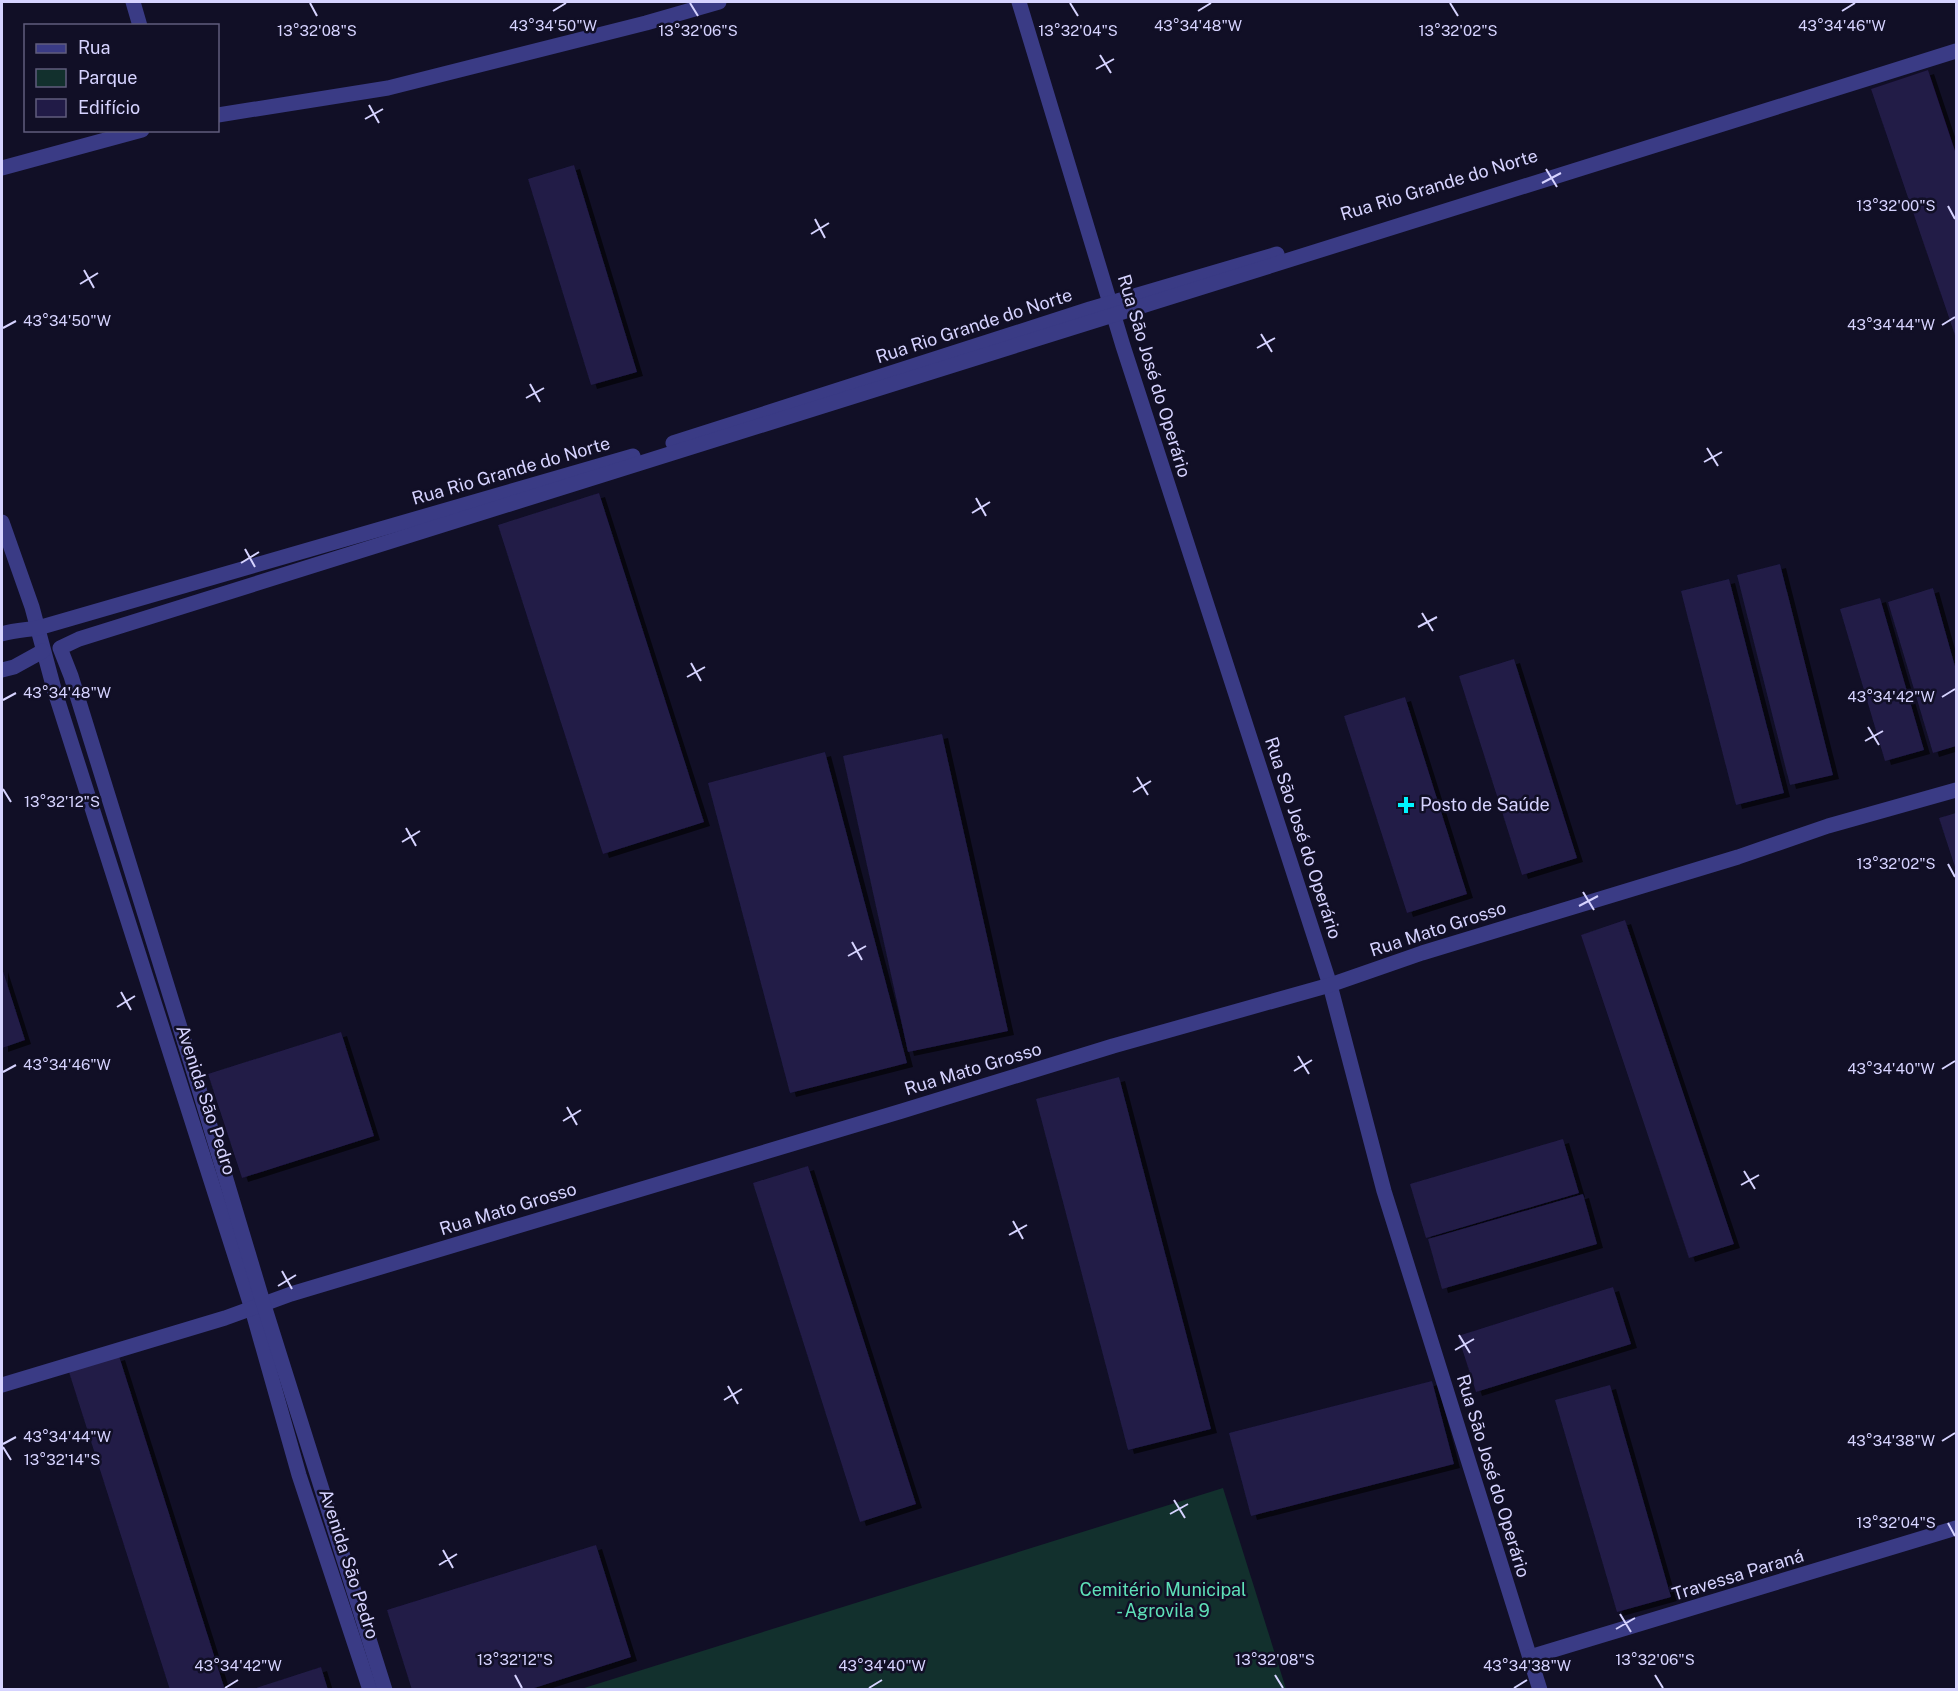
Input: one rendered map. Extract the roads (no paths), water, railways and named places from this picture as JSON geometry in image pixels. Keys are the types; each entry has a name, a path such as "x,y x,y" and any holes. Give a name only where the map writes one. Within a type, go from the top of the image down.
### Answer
{"street":[{"path":"133,2 139,24"},
{"path":"219,116 388,88 646,23 719,2"},
{"name":"Rua São José do Operário","path":"1019,2 1123,346 1330,986 1387,1201 1540,1689"},
{"name":"Rua Rio Grande do Norte","path":"79,639 1113,310 1861,78 1956,45"},
{"name":"Rua Rio Grande do Norte","path":"2,634 16,629 38,628 635,455 1068,316 1113,310 1956,51"},
{"path":"2,168 135,132"},
{"name":"Avenida São Pedro","path":"2,522 385,1689"},
{"name":"Avenida São Pedro","path":"79,639 60,648 71,676 196,1079 258,1307 299,1475 370,1689"},
{"path":"2,670 14,667 43,651"},
{"name":"Rua Mato Grosso","path":"2,1385 258,1307 291,1294 1113,1046 1330,986 1422,953 1738,857 1797,836 1956,790"},
{"name":"Travessa Paraná","path":"1530,1658 1956,1528"}],"place":[{"name":"Posto de Saúde","path":"1406,805"}],"park label":[{"name":"Cemitério Municipal - Agrovila 9","path":"1163,1600"}]}
